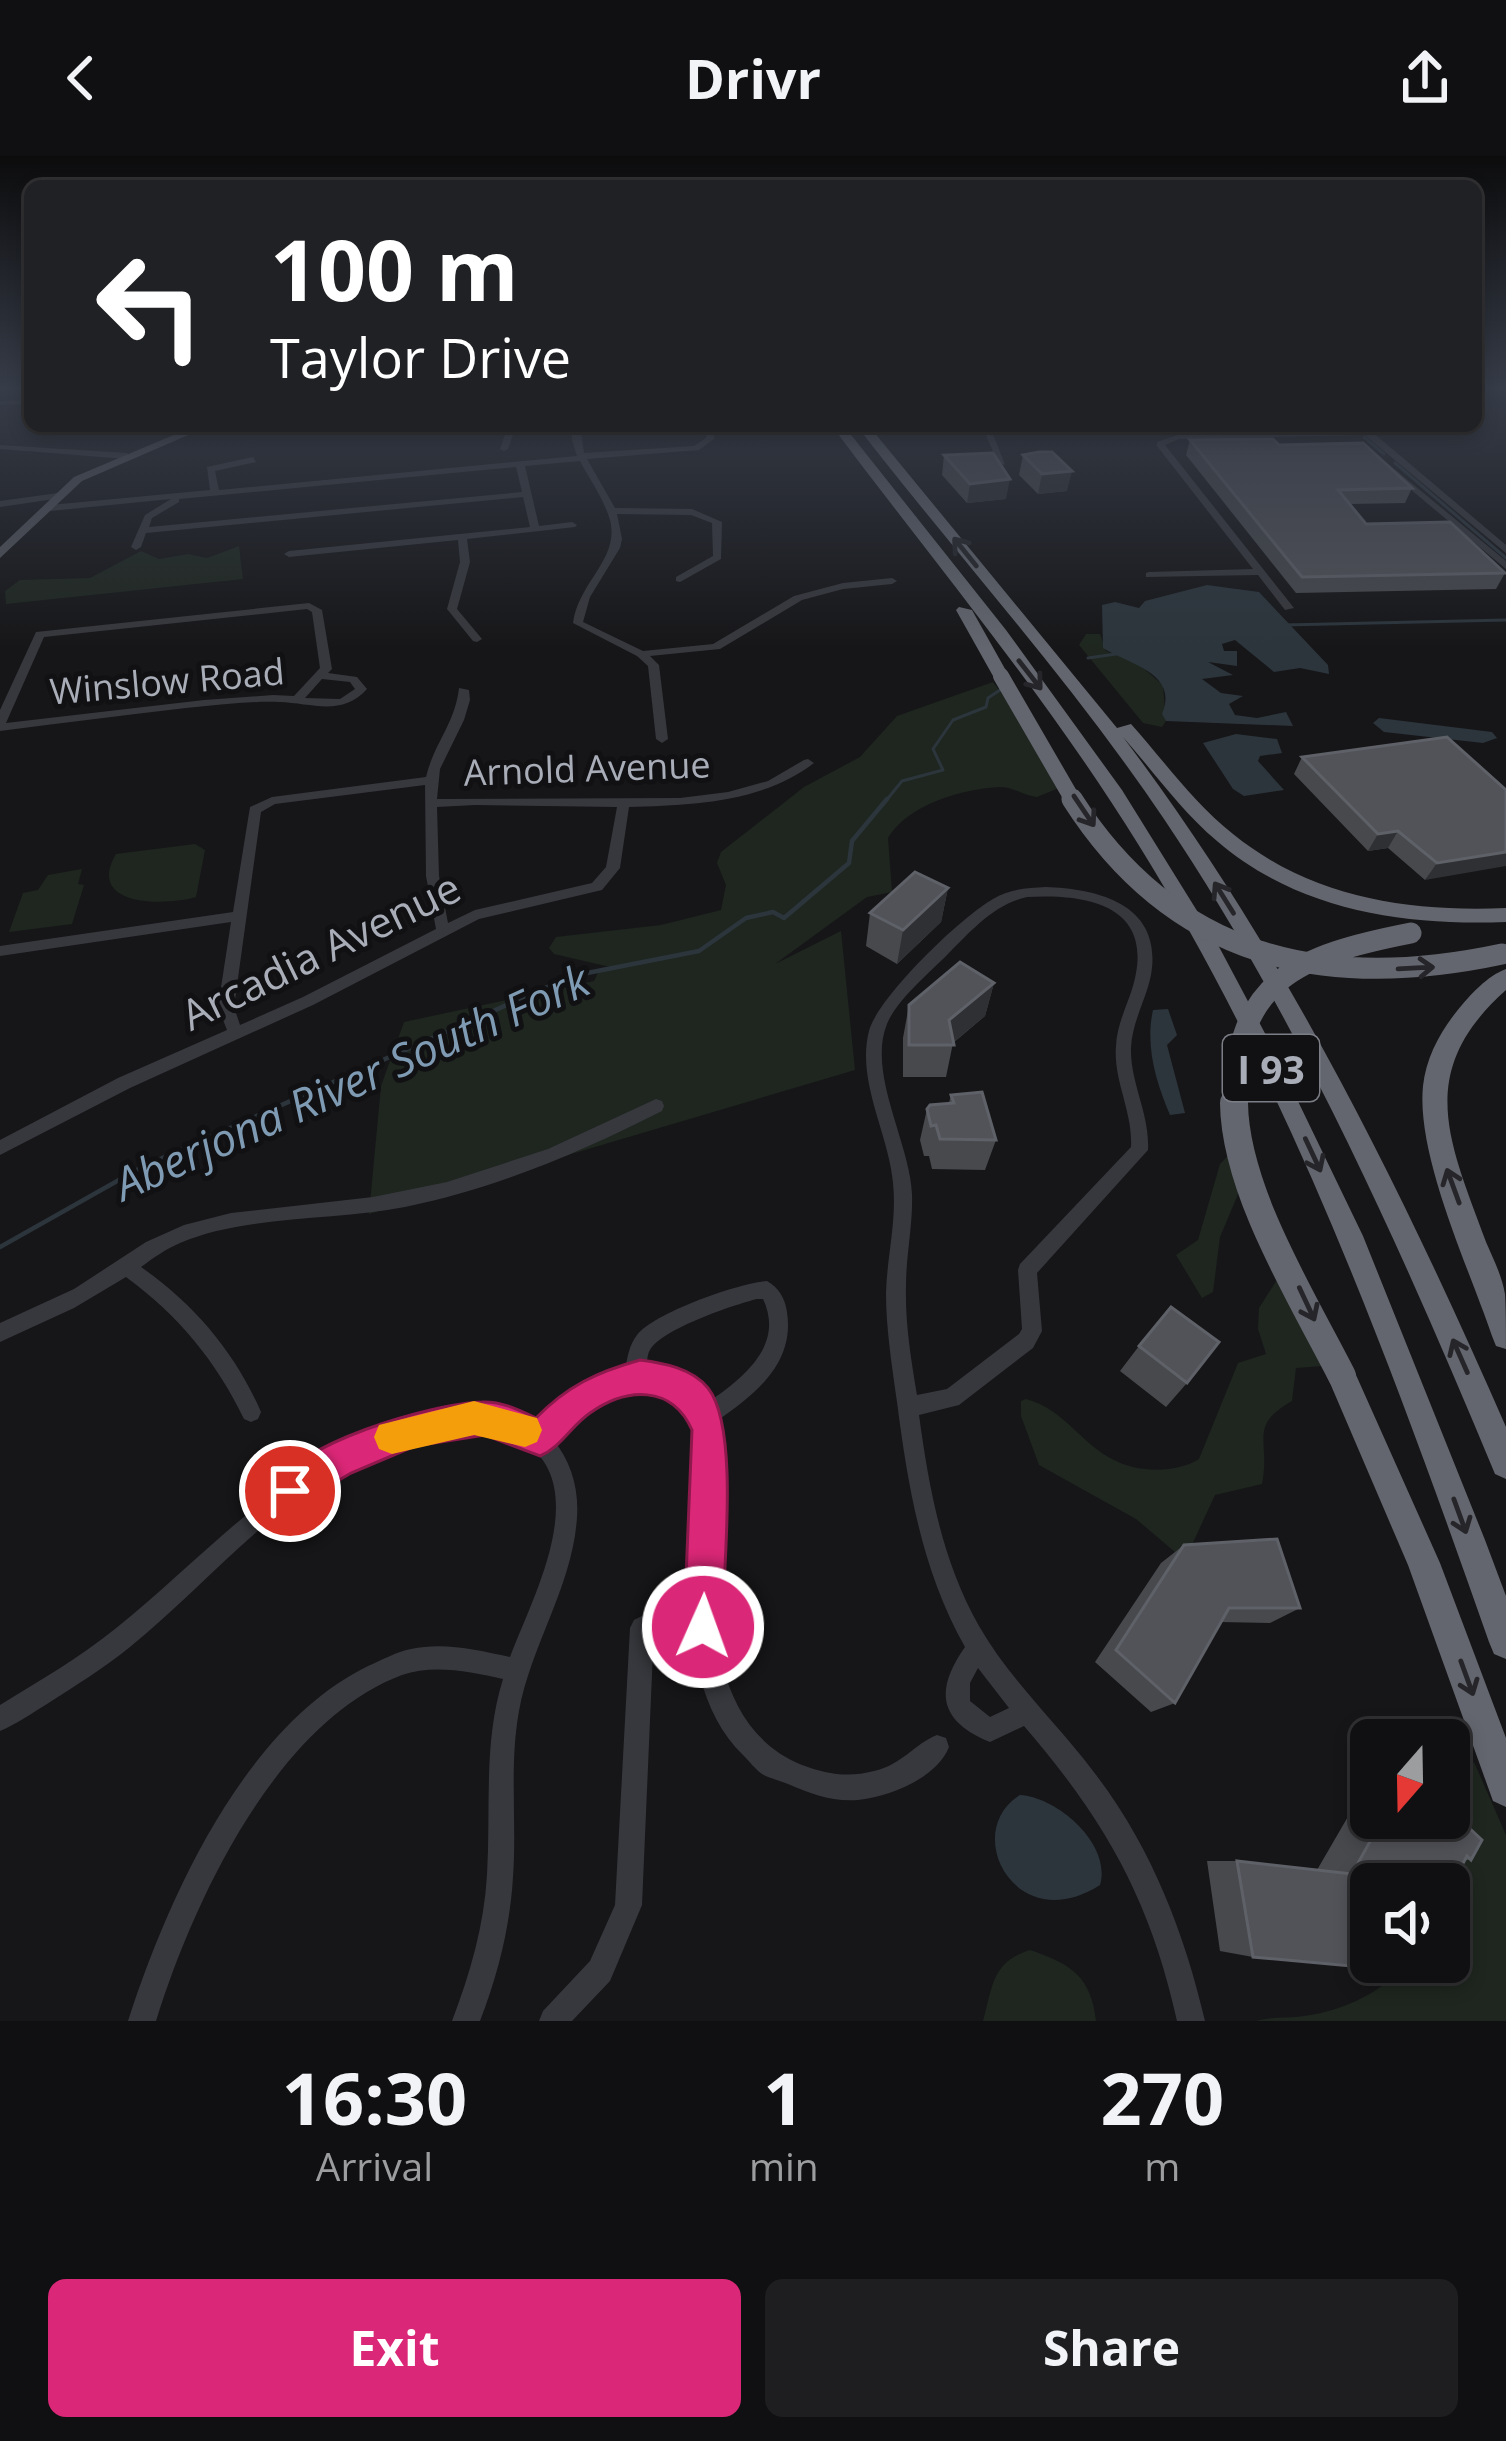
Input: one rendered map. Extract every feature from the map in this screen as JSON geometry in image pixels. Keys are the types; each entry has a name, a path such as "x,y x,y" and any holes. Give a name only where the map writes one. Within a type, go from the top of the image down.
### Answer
{"highway":[{"name":"I 93","path":"877,476 1095,763 1227,982 1357,1256 1506,1642"},
{"name":"I 93","path":"904,476 1153,790 1273,980 1385,1195 1506,1463"},
{"path":"933,549 1001,676 1122,866 1149,893 1190,922 1253,950 1326,967 1419,968 1505,961"},
{"path":"1022,621 1060,653 1218,831 1265,866 1320,892 1383,909 1506,917"},
{"path":"1506,917 1336,951 1279,980 1250,1013 1233,1060 1235,1117 1249,1173 1424,1563 1506,1788"},
{"path":"1505,961 1451,1033 1436,1065 1432,1102 1443,1160 1506,1336"}],"main road":[{"path":"0,554 85,476"}],"street":[{"path":"211,476 214,492"},
{"path":"0,504 116,502 388,476"},
{"path":"522,476 535,528"},
{"path":"595,476 611,511 615,547 586,588 578,623 641,654 655,670 662,739"},
{"path":"1185,476 1289,608"},
{"path":"1405,476 1506,566"},
{"path":"1412,476 1506,550"},
{"path":"144,530 526,494"},
{"path":"136,547 148,517 187,495"},
{"path":"116,502 148,517"},
{"path":"611,511 686,511 714,519 720,529 718,557 680,579"},
{"path":"289,554 572,525"},
{"path":"462,536 465,562 452,610 477,639"},
{"path":"1149,575 1258,572"},
{"path":"641,654 707,650 798,598 843,586 892,581"},
{"path":"0,725 35,638 45,633 309,606 317,610 326,665 323,676 298,698"},
{"name":"Winslow Road","path":"0,725 226,701 298,698 333,704 360,692 356,681 323,676"},
{"path":"444,930 436,908 432,780 464,707 463,690"},
{"name":"Arnold Avenue","path":"432,803 724,796 787,777 808,764"},
{"path":"236,1034 226,1007 252,814 259,806 432,780"},
{"name":"Arcadia Avenue","path":"0,1148 124,1083 236,1034 497,906 581,893 604,883 613,868 624,801"},
{"path":"908,1407 952,1398 1026,1341 1032,1331 1026,1272 1139,1150 1140,1129 1123,1045 1141,994 1145,964 1127,913 1109,902 1072,892 1002,898 898,997 878,1028 877,1070 903,1182 896,1302 916,1486 928,1535 979,1648 1099,1798 1135,1852 1165,1921 1191,2021"},
{"path":"0,951 238,916"},
{"path":"0,1333 74,1299 165,1241 261,1214 387,1203 577,1147 656,1106"},
{"path":"126,1267 184,1308 239,1386 251,1412"},
{"path":"635,1377 642,1345 657,1330 748,1290 767,1290 776,1302 778,1321 772,1358 745,1388 706,1416"},
{"path":"540,1439 575,1403 635,1377 680,1385 706,1416 703,1641 712,1685 733,1726 776,1767 831,1787 884,1781 917,1765 937,1747"},
{"path":"0,1719 106,1651 254,1517 338,1460 415,1429 474,1418 500,1421 540,1439 562,1472 567,1513 517,1670 500,1762 499,1892 467,2021"},
{"path":"553,2021 600,1971 628,1904 642,1628"},
{"path":"979,1648 957,1679 956,1696 963,1710 990,1730 1028,1711"},
{"path":"142,2021 171,1937 207,1862 244,1801 303,1730 356,1686 398,1664 452,1658 517,1670"}],"shaded area":[{"path":"239,546 243,579 6,604 5,591 20,580 90,578 141,551 159,559 188,554 207,558"},
{"path":"1207,585 1259,592 1328,665 1329,674 1300,668 1274,672 1235,640 1222,644 1224,651 1237,651 1237,666 1208,662 1233,675 1202,679 1221,693 1243,696 1229,704 1235,715 1257,718 1286,712 1293,726 1166,721 1164,689 1158,680 1103,648 1102,605 1115,602 1139,608 1145,601"},
{"path":"1086,634 1100,634 1106,651 1136,662 1163,685 1166,721 1162,727 1143,723 1079,645"},
{"path":"993,682 1071,783 1037,797 1005,787 985,788 922,807 888,838 892,892 867,897 775,964 841,931 855,1070 369,1214 381,1086 404,1022 594,981 600,968 610,967 554,954 549,948 556,937 661,925 721,910 726,885 717,863 721,852 804,787 860,757 897,716"},
{"path":"1379,718 1492,732 1497,738 1483,743 1384,732 1373,723"},
{"path":"1236,734 1277,739 1282,753 1260,756 1258,761 1284,790 1244,796 1233,789 1203,743"},
{"path":"195,844 205,850 196,897 166,902 133,899 111,884 109,871 116,854"},
{"path":"82,869 78,884 84,885 72,924 9,932 23,893 38,890 48,875"},
{"path":"1168,1009 1177,1035 1167,1045 1185,1113 1170,1115 1156,1077 1150,1037 1153,1010"},
{"path":"1227,1157 1244,1180 1220,1237 1213,1292 1202,1298 1176,1255 1198,1240 1220,1164"},
{"path":"1280,1275 1323,1366 1296,1368 1292,1401 1265,1427 1262,1484 1215,1495 1190,1549 1175,1552 1136,1519 1039,1465 1021,1416 1021,1401 1026,1399 1051,1410 1102,1453 1124,1464 1169,1469 1199,1459 1238,1363 1266,1354 1258,1329 1259,1308"},
{"path":"1474,1762 1506,1835 1506,2021 1256,2021 1335,2009 1386,1983 1470,1983 1470,1863 1452,1863 1456,1839 1470,1839 1470,1767"},
{"path":"1020,1795 1050,1804 1078,1825 1098,1854 1100,1885 1070,1898 1044,1899 1022,1890 1006,1874 997,1854 995,1832 1003,1812"},
{"path":"1030,1950 1068,1967 1084,1982 1096,2021 983,2021 1001,1968"}],"building":[{"path":"963,476 1010,479 970,484"},
{"path":"1219,476 1399,476 1412,488 1338,490 1366,524 1450,522 1505,573 1302,577"},
{"path":"1447,737 1506,790 1506,852 1437,863 1398,831 1378,834 1302,757"},
{"path":"915,872 948,888 903,930 870,913"},
{"path":"960,962 994,983 949,1020 954,1045 909,1045 909,1005"},
{"path":"982,1092 996,1140 940,1139 936,1125 931,1126 930,1105 954,1103 951,1095"},
{"path":"1171,1307 1219,1342 1187,1383 1139,1346"},
{"path":"1277,1539 1300,1608 1229,1608 1175,1703 1116,1650 1184,1545"},
{"path":"1470,1829 1482,1840 1471,1860 1467,1856 1463,1863 1358,1863 1371,1839 1470,1839"},
{"path":"1237,1861 1350,1874 1350,1966 1253,1957"}],"waterway":[{"path":"1410,476 1506,558"},
{"name":"Aberjona River South Fork","path":"1284,625 1506,620"},
{"name":"Aberjona River South Fork","path":"1088,658 1116,654"},
{"name":"Aberjona River South Fork","path":"885,802 902,781 943,770 933,749 953,720 986,707 988,698 1003,688"},
{"name":"Aberjona River South Fork","path":"0,1247 142,1167 572,976 699,951 746,918 773,912 784,918 849,863 852,841 887,799"}],"slow traffic":[{"path":"392,1437 474,1418 525,1430"}],"route":[{"path":"290,1491 338,1460 415,1429 485,1418 540,1439 575,1403 603,1387 640,1376 667,1380 695,1398 709,1430 703,1627"}]}
